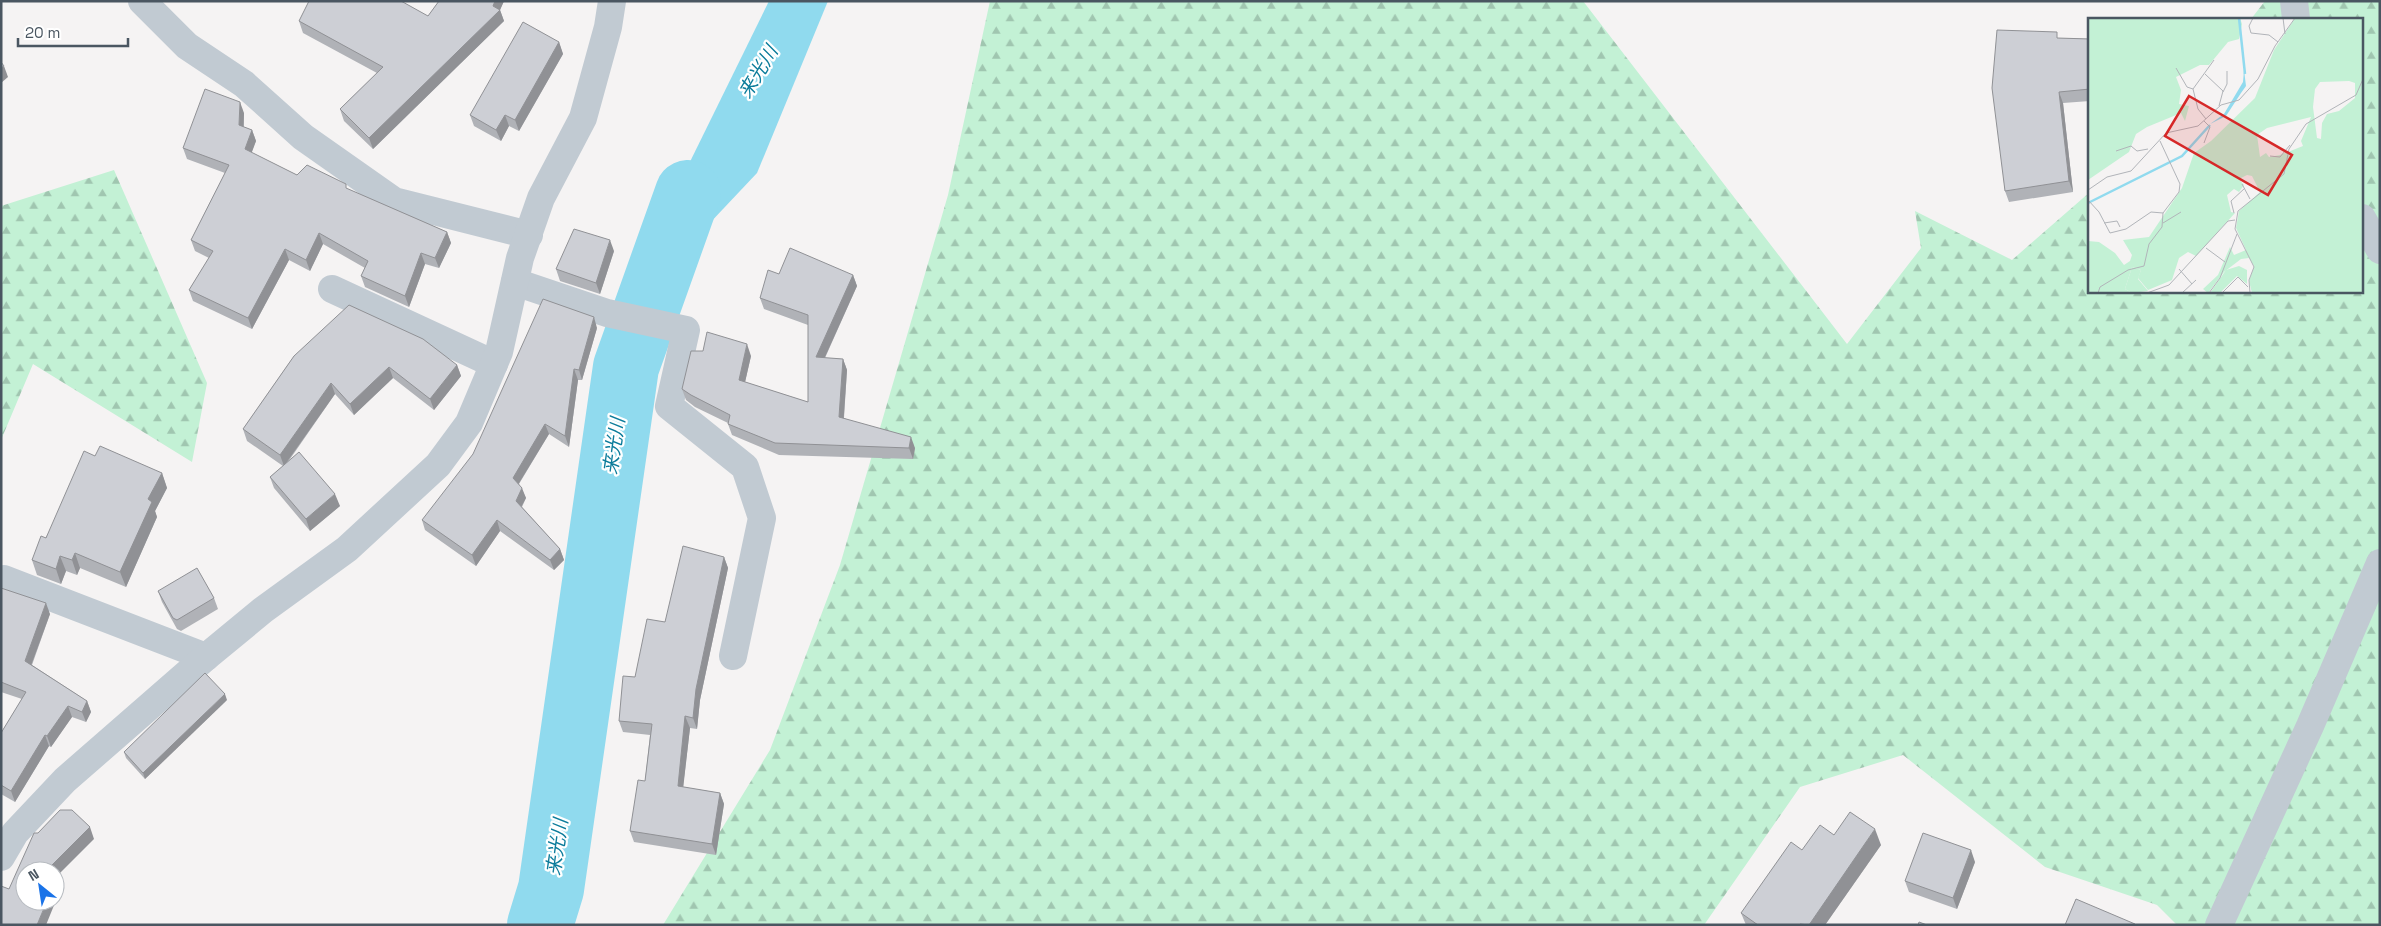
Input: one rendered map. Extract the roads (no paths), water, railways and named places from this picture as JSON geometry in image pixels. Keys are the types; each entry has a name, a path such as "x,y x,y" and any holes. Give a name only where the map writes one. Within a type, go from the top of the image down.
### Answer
{"street":[{"path":"142,1 187,46 244,84 303,137 394,201 529,235"},
{"path":"1,857 15,833 64,780 263,610 347,550 438,465 469,423 499,352 520,258 542,198 583,118 608,27 612,1"},
{"path":"2294,1 2296,18"},
{"path":"2364,222 2380,250"},
{"path":"515,282 607,313 686,330 669,406 745,467 762,518 733,656"},
{"path":"332,289 494,364"},
{"path":"2219,925 2310,726 2380,563"},
{"path":"4,579 206,657"}],"water":[{"path":"769,1 828,1 757,173 657,279 649,252 682,178"}],"waterway":[{"name":"来光川","path":"540,925 551,889 626,367 688,193"}]}
